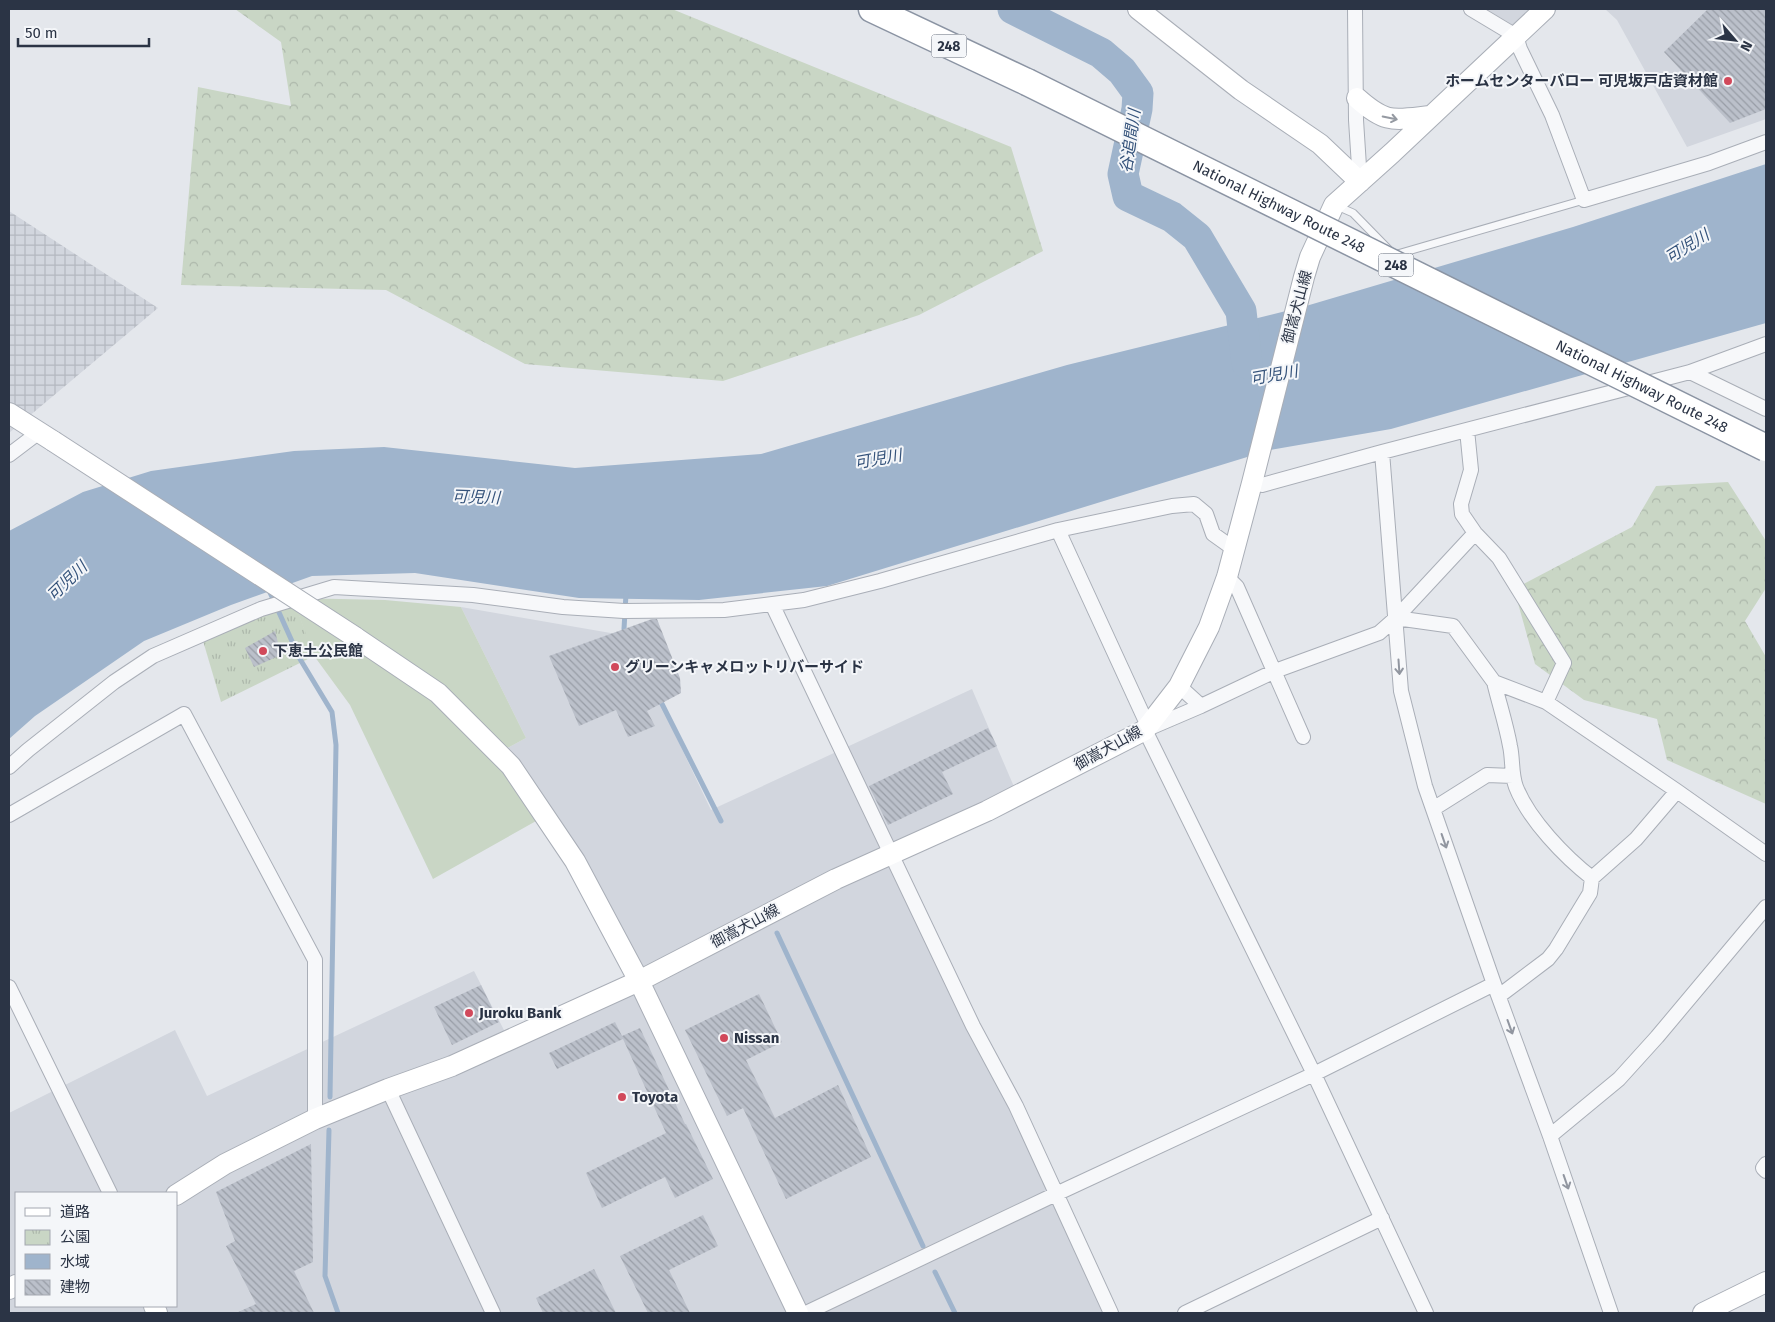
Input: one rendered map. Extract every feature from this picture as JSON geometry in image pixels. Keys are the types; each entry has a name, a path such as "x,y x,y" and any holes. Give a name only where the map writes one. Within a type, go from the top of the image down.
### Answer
{"highway":[{"name":"National Highway Route 248","path":"872,9 1026,82 1766,448"}],"main road":[{"path":"1138,9 1241,90 1320,144 1360,182"},
{"name":"御嵩犬山線","path":"178,1194 225,1164 315,1119 388,1089 452,1066 639,981 780,907 890,854 987,812 1146,728 1179,686 1209,627 1227,577 1304,277 1310,257 1334,205 1546,9"},
{"path":"1357,98 1372,111 1393,120 1430,116"},
{"path":"9,413 355,637 438,693 511,766 575,861 639,981 798,1313"},
{"path":"1703,1313 1766,1282"}],"street":[{"path":"1355,9 1356,120 1360,182"},
{"path":"1471,9 1516,36 1520,49 1552,115 1584,200 1709,164 1766,142"},
{"path":"1252,483 1262,485 1690,372 1766,344"},
{"path":"1690,372 1766,409"},
{"path":"1467,430 1470,470 1461,504 1462,514 1475,533 1499,558 1564,663 1546,702"},
{"path":"9,455 46,437"},
{"path":"1382,452 1401,691 1425,786 1611,1313"},
{"path":"9,767 106,688 153,656 275,605 334,587 473,595 563,608 625,611 724,610 804,600 880,581 1058,530 1172,506 1194,504 1206,514 1213,534 1234,549"},
{"path":"1058,530 1146,728 1314,1074 1426,1313"},
{"path":"1146,728 1201,706 1275,671 1379,633 1396,618 1475,533"},
{"path":"1227,577 1237,587 1303,737"},
{"path":"772,604 973,1026 1016,1106 1111,1313"},
{"path":"1396,618 1453,626 1494,682 1510,746 1516,788 1529,812 1574,864 1592,878"},
{"path":"1494,682 1546,702 1678,791 1766,854"},
{"path":"1179,686 1201,706"},
{"path":"9,815 184,714 315,960 315,1119"},
{"path":"1433,809 1486,775 1513,776"},
{"path":"806,1313 1056,1194 1496,990 1548,959 1590,892 1592,878 1636,839 1678,791"},
{"path":"1550,1136 1618,1079 1657,1037 1766,907"},
{"path":"9,986 110,1192"},
{"path":"388,1089 492,1313"},
{"path":"1766,1164 1763,1168 1766,1171"},
{"path":"1184,1313 1382,1218"}],"lane":[{"path":"1334,205 1353,213 1394,255 1584,200"}],"shaded area":[{"path":"1486,9 1541,9 1520,29"},
{"path":"1605,9 1766,9 1766,119 1687,147 1617,20"},
{"path":"9,211 158,308 9,433"},
{"path":"461,607 628,636 711,810 972,689 1018,796 891,853 1111,1313 9,1313 9,1113 175,1030 207,1096 474,971 509,1040 639,981 498,753 526,738"}],"green space":[{"path":"235,9 672,9 1011,147 1043,251 919,315 723,381 525,364 386,290 181,285 198,87 291,106 281,42"},
{"path":"1728,482 1766,541 1766,588 1745,621 1766,657 1766,804 1667,760 1657,719 1584,700 1535,664 1514,589 1632,527 1656,486"},
{"path":"293,598 385,600 461,607 526,738 498,753 545,816 433,879 350,705 312,653"},
{"path":"293,598 314,656 221,702 201,634"}],"water":[{"name":"可児川","path":"1766,164 1766,323 1391,429 1270,450 827,586 699,600 579,598 415,573 312,576 231,605 144,641 35,716 9,739 9,531 83,492 151,471 294,451 384,447 575,468 761,454 1067,365 1306,306 1573,227"}],"building":[{"name":"ホームセンターバロー 可児坂戸店資材館","path":"1708,9 1766,9 1766,109 1730,123 1664,52"},
{"name":"グリーンキャメロットリバーサイド","path":"652,619 657,619 680,678 681,693 647,711 655,726 628,737 616,710 579,726 549,656"},
{"name":"下恵土公民館","path":"275,631 281,655 254,667 245,648"},
{"path":"988,728 997,746 942,772 953,794 888,825 869,786"},
{"path":"481,985 499,1022 452,1045 434,1007"},
{"path":"759,994 782,1042 746,1060 775,1118 838,1085 871,1157 786,1199 743,1108 727,1116 685,1030"},
{"path":"615,1022 622,1036 640,1028 713,1179 675,1198 665,1177 602,1208 586,1173 666,1133 623,1039 557,1069 549,1053"},
{"path":"311,1144 313,1262 294,1271 314,1313 236,1313 256,1304 226,1246 235,1241 216,1192"},
{"path":"703,1215 718,1246 669,1270 690,1313 648,1313 620,1256"},
{"path":"594,1269 616,1313 543,1313 536,1298"}],"waterway":[{"name":"谷追間川","path":"1013,9 1101,53 1122,71 1138,93 1137,109 1123,174 1128,196 1172,217 1197,237 1241,311 1247,363"},
{"path":"268,588 300,659 332,712 336,745 330,1097"},
{"path":"626,594 624,629 627,635"},
{"path":"659,698 721,821"},
{"path":"777,933 923,1246"},
{"path":"329,1130 325,1276 338,1313"},
{"path":"935,1272 955,1313"}],"place":[{"name":"ホームセンターバロー 可児坂戸店資材館","path":"1728,81"},
{"name":"下恵土公民館","path":"263,651"},
{"name":"グリーンキャメロットリバーサイド","path":"615,667"},
{"name":"Juroku Bank","path":"469,1013"},
{"name":"Nissan","path":"724,1038"},
{"name":"Toyota","path":"622,1097"}]}
